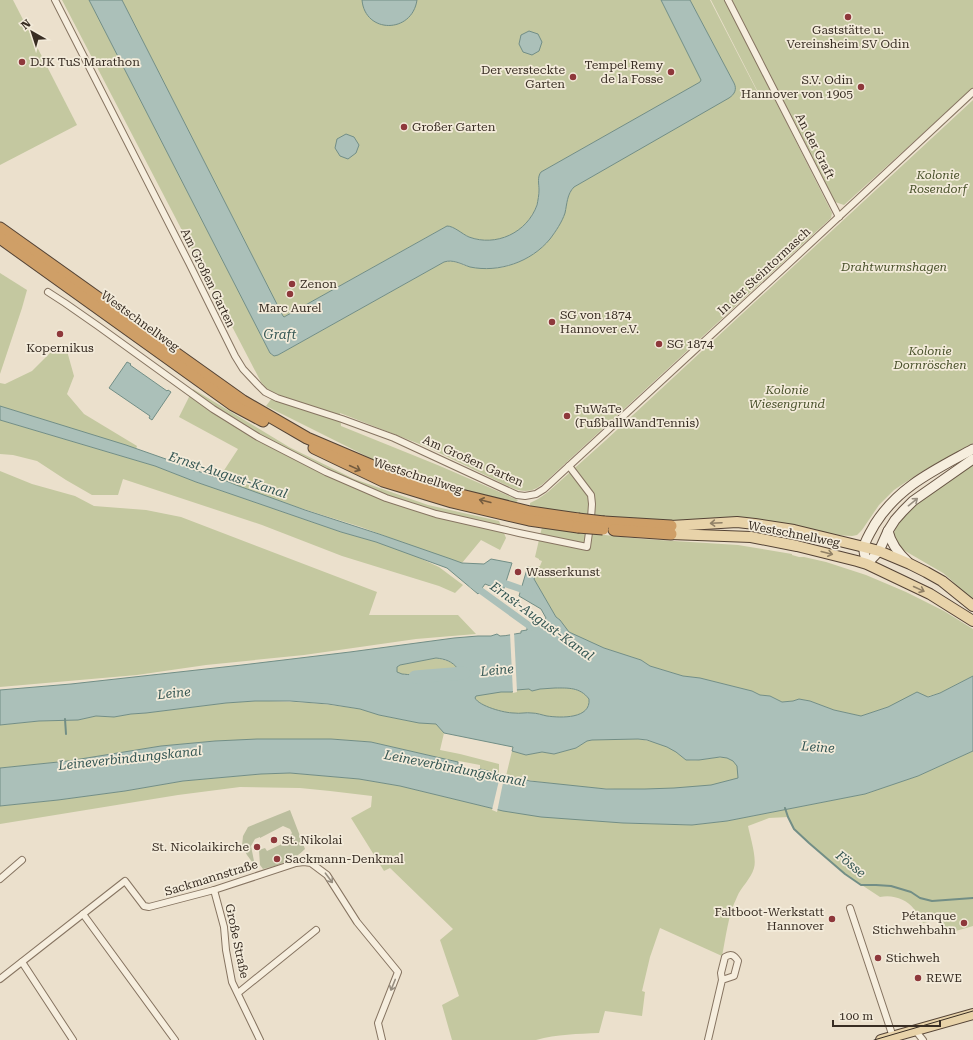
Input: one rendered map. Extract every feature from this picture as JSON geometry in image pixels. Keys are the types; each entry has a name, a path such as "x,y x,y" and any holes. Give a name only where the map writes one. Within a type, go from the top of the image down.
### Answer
{"highway":[{"name":"Westschnellweg","path":"0,228 243,401 307,438 387,472 457,494 578,523"},
{"name":"Westschnellweg","path":"0,238 239,408 306,445 383,481 452,502 529,520 671,530"}],"main road":[{"path":"844,542 858,541 867,537 888,506 910,486 921,478 973,449"},
{"path":"867,564 878,551 894,520 913,501 973,459"},
{"name":"Westschnellweg","path":"671,530 737,522 791,529 864,547 910,564 942,581 973,606"},
{"name":"Westschnellweg","path":"671,530 751,537 867,564 930,594 973,621"},
{"path":"888,531 892,545 910,564"},
{"path":"867,564 864,547 870,532"},
{"path":"881,1040 973,1014"}],"street":[{"name":"Am Großen Garten","path":"55,0 189,262 234,356 243,369 259,386 277,398 342,418 394,438 517,495 525,496 536,494 544,490 569,466"},
{"name":"An der Graft","path":"728,0 839,217"},
{"name":"In der Steintormasch","path":"569,466 973,92"},
{"path":"48,292 213,409 258,437 326,472 386,498 436,514 587,547 591,518 591,495 569,466"},
{"path":"0,879 22,860"},
{"name":"Sackmannstraße","path":"83,914 125,881 144,906 149,907 214,890 296,863 311,863 329,877 357,922 398,972 378,1022 382,1040"},
{"name":"Große Straße","path":"214,890 224,927 226,950 232,982 260,1040"},
{"path":"850,908 893,1037"},
{"path":"1,977 83,914 176,1040"},
{"path":"238,993 316,930"},
{"path":"22,962 73,1040"},
{"path":"708,1040 722,980"},
{"path":"915,1030 923,1040"}],"green space":[{"name":"DJK TuS Marathon","path":"0,0 13,0 77,125 0,165"},
{"name":"SG von 1874 Hannover e.V.","path":"62,0 89,0 272,355 278,355 444,262 454,262 470,267 498,268 509,266 529,257 553,235 564,215 569,197 574,187 731,96 735,85 690,0 710,0 760,96 711,0 726,0 777,98 774,98 832,213 831,218 544,483 532,490 521,491 512,488 427,447 340,413 341,426 440,466 518,500 515,504 382,464 266,406 275,394 267,389 261,382"},
{"name":"Großer Garten","path":"122,0 661,0 701,80 699,83 541,172 539,177 538,200 535,210 523,226 507,237 497,240 471,238 445,227 284,317"},
{"name":"S.V. Odin Hannover von 1905","path":"732,0 973,0 973,88 844,205 835,202"},
{"path":"973,100 973,443 921,472 894,490 879,505 862,530 857,535 852,536 834,535 787,524 756,519 648,520 530,508 530,503 548,492 606,440"},
{"path":"0,273 27,290 0,374"},
{"path":"67,351 74,376 67,394 84,414 137,446 136,449 0,406 0,383 5,384 32,371 51,352"},
{"path":"193,389 289,447 354,479 428,505 499,521 506,538 500,550 481,540 462,563 361,527 271,498 219,478 238,449 179,417"},
{"path":"0,420 155,466 196,482 413,555 439,567 463,585 455,593 439,586 342,556 262,525 123,479 118,495 92,495 37,461 13,455 0,454"},
{"path":"973,465 973,602 943,573 900,548 894,537 894,533 897,524 904,515 918,503"},
{"path":"0,471 32,484 75,496 94,506 146,510 181,517 377,592 369,615 458,615 476,634 416,639 304,655 206,665 137,675 0,687"},
{"path":"542,527 643,539 738,545 792,554 799,557 826,562 866,575 906,592 944,611 973,629 973,676 940,693 861,716 834,710 810,701 799,699 782,702 770,696 760,695 752,691 700,678 683,676 650,666 641,660 604,648 568,632 560,620 556,617 534,579 529,567 540,566 542,561 535,557"},
{"path":"436,658 451,663 458,669 447,675 439,676 401,674 397,672 397,667 400,665"},
{"path":"555,688 574,689 582,692 589,699 588,706 580,714 574,716 553,717 534,713 504,712 481,704 474,698 476,696 495,692 512,692 529,689 532,691"},
{"path":"255,701 333,705 362,709 379,715 400,719 436,724 444,733 440,750 499,764 499,774 480,769 480,765 458,762 371,742 331,739 215,741 161,746 68,761 0,768 0,725 39,721 78,720 96,716 114,717 226,703"},
{"path":"638,739 666,746 685,759 697,760 720,757 727,758 733,761 737,766 738,778 700,787 624,789 545,783 506,776 512,751 526,755 542,752 554,754 576,748 587,741 592,740"},
{"path":"973,751 973,926 942,935 937,920 923,923 917,912 907,902 899,898 889,896 880,897 845,874 794,829 788,817 769,818 748,826 755,864 751,876 739,893 734,904 729,919 722,956 660,928 650,957 642,991 645,992 642,1016 605,1011 599,1033 560,1035 536,1040 452,1040 442,1005 459,996 440,940 453,929 390,868 384,871 351,818 371,807 372,796 300,788 240,787 178,795 0,824 0,806 125,791 183,781 290,773 359,779 400,786 503,811 623,823 692,825 727,821 865,794 918,776"},
{"path":"290,810 305,849 291,860 263,869 260,865 259,850 265,848 267,851 286,842 287,845 293,842 290,836 292,833 290,829 283,826 255,839 251,846 255,866 242,846 243,836 248,827"}],"water":[{"name":"Graft","path":"89,0 122,0 284,317 447,226 450,226 469,237 479,240 500,239 518,230 526,223 537,205 539,178 541,172 700,82 701,80 661,0 690,0 734,83 735,89 733,95 729,98 574,187 569,196 561,223 550,239 542,247 524,260 503,267 492,268 470,267 454,261 444,262 274,356 270,353"},
{"path":"362,0 417,0 413,11 407,19 398,24 389,26 379,24 371,19 365,11"},
{"path":"529,31 538,34 542,42 539,51 532,55 523,52 519,44 521,35"},
{"path":"346,134 354,137 359,145 356,153 348,159 340,156 335,148 337,139"},
{"path":"127,362 167,391 168,390 171,392 152,420 149,418 150,416 109,388"},
{"path":"0,406 126,445 305,510 462,563 484,564 491,559 512,563 503,591 485,584 478,594 447,568 376,542 341,532 196,482 155,466 0,420"},
{"name":"Leineverbindungskanal","path":"528,566 530,570 537,572 534,579 556,617 569,632 604,648 641,660 650,666 683,676 700,678 752,691 760,695 770,696 782,702 799,699 810,701 834,710 861,716 888,707 917,692 928,697 940,693 973,676 973,751 918,776 865,794 727,821 692,825 623,823 541,817 503,811 400,786 359,779 290,773 183,781 125,791 0,806 0,768 68,761 161,746 257,739 331,739 371,742 458,762 458,766 480,769 530,781 606,789 674,788 711,785 738,778 737,766 733,761 727,758 720,757 686,760 667,747 647,740 592,740 587,741 576,748 554,754 542,752 526,755 512,751 513,747 444,733 436,724 419,723 379,715 360,709 328,704 290,701 226,703 114,717 96,716 78,720 39,721 0,725 0,690 71,684 242,665 454,638 491,636 497,634 503,636 521,633 521,631 527,630 527,627 523,624 526,621 539,624 546,618 541,609 519,596","holes":["436,658 448,661 458,669 447,675 439,676 402,674 397,672 397,667 400,665","555,688 574,689 582,692 589,699 588,706 580,714 574,716 553,717 534,713 510,713 481,704 475,698 476,696 501,692 512,692 516,690 529,689 532,691"]}],"pier":[{"path":"514,632 517,692 513,693 510,633"},
{"path":"501,772 505,773 497,812 492,810"}],"waterway":[{"name":"Ernst-August-Kanal","path":"498,581 529,593"},
{"name":"Ernst-August-Kanal","path":"473,585 531,627"},
{"name":"Leine","path":"415,677 464,673"},
{"path":"65,719 66,734"},
{"name":"Fösse","path":"785,808 794,829 845,874 861,885 891,886 911,892 920,898 932,901 973,898"}],"tram line":[{"path":"874,1040 973,1011"}],"place":[{"name":"Gaststätte u. Vereinsheim SV Odin","path":"848,17"},
{"name":"DJK TuS Marathon","path":"22,62"},
{"name":"Tempel Remy de la Fosse","path":"671,72"},
{"name":"Der versteckte Garten","path":"573,77"},
{"name":"S.V. Odin Hannover von 1905","path":"861,87"},
{"name":"Großer Garten","path":"404,127"},
{"name":"Zenon","path":"292,284"},
{"name":"Marc Aurel","path":"290,294"},
{"name":"SG von 1874 Hannover e.V.","path":"552,322"},
{"name":"Kopernikus","path":"60,334"},
{"name":"SG 1874","path":"659,344"},
{"name":"FuWaTe (FußballWandTennis)","path":"567,416"},
{"name":"Wasserkunst","path":"518,572"},
{"name":"St. Nikolai","path":"274,840"},
{"name":"St. Nicolaikirche","path":"257,847"},
{"name":"Sackmann-Denkmal","path":"277,859"},
{"name":"Faltboot-Werkstatt Hannover","path":"832,919"},
{"name":"Pétanque Stichwehbahn","path":"964,923"},
{"name":"Stichweh","path":"878,958"},
{"name":"REWE","path":"918,978"}],"park label":[{"name":"Kolonie Rosendorf","path":"938,182"},
{"name":"Drahtwurmshagen","path":"894,267"},
{"name":"Kolonie Dornröschen","path":"930,358"},
{"name":"Kolonie Wiesengrund","path":"787,397"}]}
